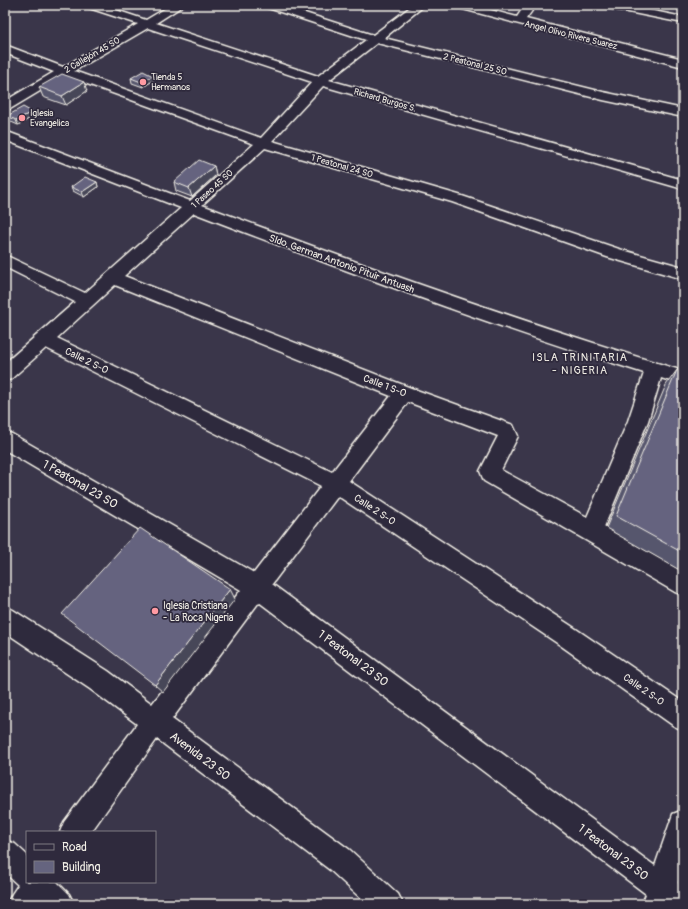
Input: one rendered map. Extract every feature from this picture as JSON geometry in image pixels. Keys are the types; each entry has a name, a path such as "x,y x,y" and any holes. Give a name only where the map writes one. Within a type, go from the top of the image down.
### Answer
{"street":[{"name":"Richard Burgos S.","path":"90,5 320,81 683,185"},
{"name":"2 Callejón 45 SO","path":"5,106 62,71 179,5"},
{"name":"2 Peatonal 25 SO","path":"269,5 374,39 603,96 683,113"},
{"name":"1 Paseo 45 SO","path":"5,374 263,143 320,81 420,5"},
{"name":"Angel Olivo Rivera Suarez","path":"459,5 683,64"},
{"path":"519,21 531,5"},
{"path":"610,5 683,20"},
{"name":"1 Peatonal 24 SO","path":"5,49 263,143 457,199 613,253 683,273"},
{"name":"Sldo. German Antonio Pituir Antuash","path":"5,135 304,250 477,311 654,370 683,378"},
{"path":"5,260 86,301"},
{"name":"Calle 1 S-O","path":"112,278 404,393 506,431 508,436 492,466 490,471 491,475 592,531"},
{"name":"Calle 2 S-O","path":"44,339 335,483 568,637 683,716"},
{"path":"654,370 638,421 592,531 683,584"},
{"path":"75,831 154,722 404,393"},
{"name":"1 Peatonal 23 SO","path":"5,440 257,587 667,898"},
{"name":"Avenida 23 SO","path":"5,618 99,680 340,860 388,904"},
{"path":"667,898 683,824"},
{"path":"5,854 26,878"},
{"path":"32,885 60,904"}],"building":[{"path":"143,71 153,76 141,82 131,78"},
{"path":"62,74 84,82 62,96 39,87"},
{"path":"23,107 32,112 16,120 7,116"},
{"path":"199,160 214,166 189,188 174,182"},
{"path":"85,177 97,182 82,192 71,187"},
{"path":"677,370 683,371 683,553 616,516"},
{"name":"Iglesia Cristiana - La Roca Nigeria","path":"140,528 230,589 155,685 62,614"}],"place":[{"name":"Tienda 5 Hermanos","path":"143,82"},
{"name":"Iglesia Evangelica","path":"22,118"},
{"name":"Iglesia Cristiana - La Roca Nigeria","path":"155,611"}],"district":[{"name":"ISLA TRINITARIA - NIGERIA","path":"580,363"}]}
